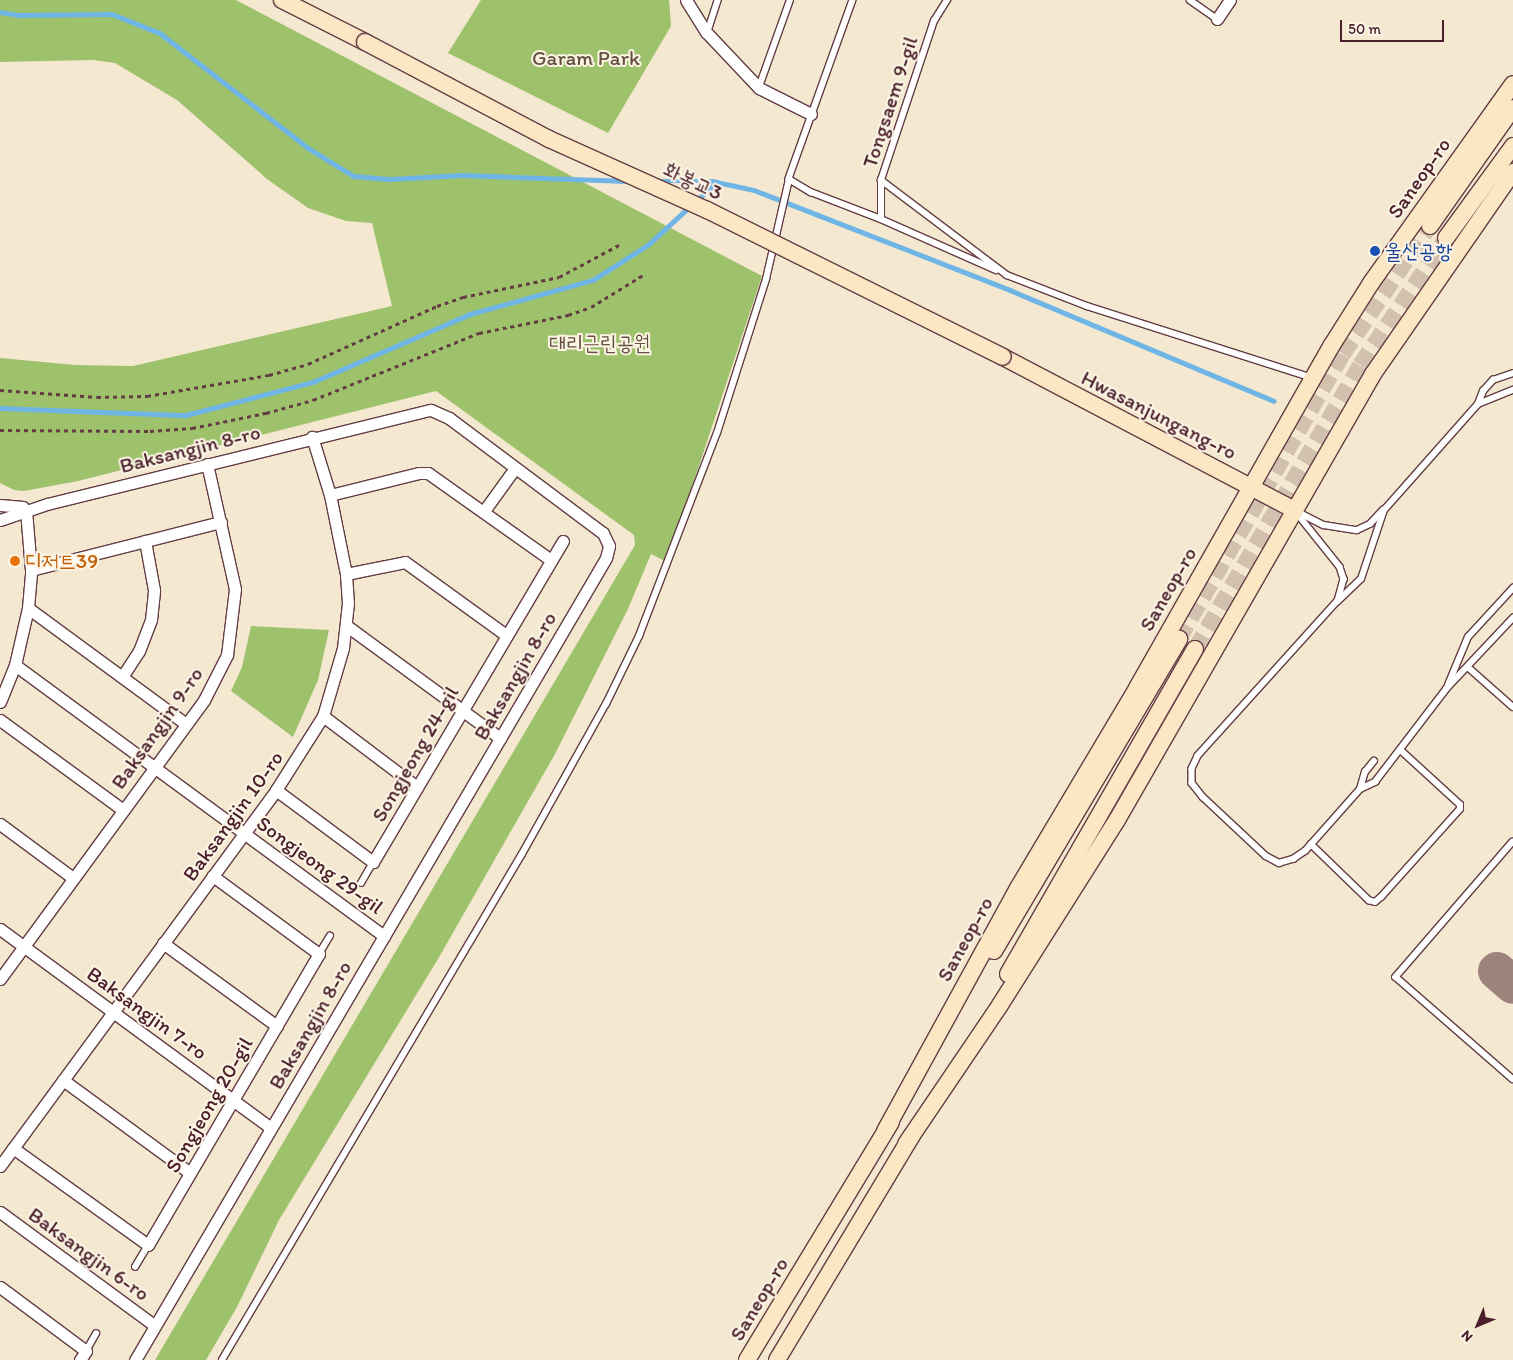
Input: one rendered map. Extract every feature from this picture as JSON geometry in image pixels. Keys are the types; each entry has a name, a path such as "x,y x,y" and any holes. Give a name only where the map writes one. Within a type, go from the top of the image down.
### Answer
{"main road":[{"name":"화봉교3","path":"282,0 550,139 707,210 1003,357"},
{"name":"Saneop-ro","path":"885,1131 1018,888 1312,378 1371,283 1513,84"},
{"name":"Saneop-ro","path":"1430,226 1513,108"},
{"path":"1446,238 1513,146"},
{"path":"906,1144 1093,859 1378,367 1513,172"},
{"name":"Hwasanjungang-ro","path":"1003,357 1294,510"},
{"name":"Saneop-ro","path":"747,1360 1180,639"},
{"path":"777,1360 1196,649"}],"street":[{"path":"686,0 707,33 759,88 811,114"},
{"path":"1217,19 1230,0"},
{"name":"Baksangjin 8-ro","path":"0,520 47,504 312,437 431,410 450,418 603,534 609,552 135,1360"},
{"name":"Baksangjin 10-ro","path":"0,1166 276,790 323,716 339,668 347,626 346,574 330,495 312,437"},
{"name":"Baksangjin 9-ro","path":"0,979 186,724 217,678 232,634 235,589 207,464"},
{"path":"484,510 515,468"},
{"path":"330,495 418,472 428,473 484,510 551,560"},
{"name":"Baksangjin 8-ro","path":"0,505 12,508 47,504"},
{"path":"0,702 15,665 28,608 31,570 26,510"},
{"path":"31,570 221,522"},
{"path":"122,677 139,651 151,620 154,590 145,541"},
{"name":"Songjeong 24-gil","path":"373,862 562,541"},
{"path":"346,574 405,562 506,635"},
{"path":"28,608 186,724"},
{"path":"347,626 500,738"},
{"name":"Songjeong 29-gil","path":"15,665 384,936"},
{"path":"323,716 417,787"},
{"path":"0,720 123,810"},
{"path":"276,790 373,862"},
{"path":"0,824 73,878"},
{"path":"212,876 319,954"},
{"name":"Baksangjin 7-ro","path":"0,929 271,1128"},
{"path":"163,943 277,1026"},
{"name":"Songjeong 20-gil","path":"148,1245 319,954"},
{"path":"63,1080 190,1173"},
{"path":"13,1148 148,1245"},
{"name":"Baksangjin 6-ro","path":"0,1212 155,1326"},
{"path":"0,1288 83,1355"}],"lane":[{"path":"707,33 718,0"},
{"path":"759,88 790,0"},
{"path":"222,1360 522,854 606,704 635,645 670,562 717,433 766,279 789,179 853,0"},
{"name":"Tongsaem 9-gil","path":"881,219 880,180 934,21 947,0"},
{"path":"1190,0 1217,19"},
{"path":"789,179 811,192 881,219 1007,275 1087,306 1312,378"},
{"path":"880,180 1007,275"},
{"path":"1294,510 1324,525 1357,530 1370,524 1478,404 1482,391 1493,380 1513,373"},
{"path":"1478,404 1513,390"},
{"path":"1294,510 1340,568 1344,580 1338,601"},
{"path":"1384,510 1361,579 1338,601 1198,756 1192,769 1192,783 1203,797 1266,856 1279,863 1293,860 1311,844 1360,789 1375,782 1446,690 1513,618"},
{"path":"1446,690 1468,637 1513,588"},
{"path":"1468,666 1513,707"},
{"path":"1311,844 1370,900 1375,902 1381,898 1460,808 1460,805 1400,750"},
{"path":"1360,789 1365,772 1374,761"},
{"path":"1513,842 1396,977 1513,1079"},
{"path":"361,883 373,862"},
{"path":"319,954 330,936"},
{"path":"135,1267 148,1245"},
{"path":"83,1355 96,1334"}],"path":[{"path":"0,390 97,397 147,396 269,375 308,364 437,306 567,274 619,245"},
{"path":"0,430 158,431 209,426 266,414 313,400 479,334 568,315 591,307 643,275"}],"green space":[{"name":"대리근린공원","path":"0,0 236,0 762,276 667,562 651,554 628,609 555,754 438,959 279,1220 237,1307 206,1360 155,1360 635,545 634,535 436,391 78,481 24,491 14,490 0,483 0,358 75,365 133,366 392,306 372,223 346,221 308,208 267,179 177,100 115,63 93,60 0,62"},
{"name":"Garam Park","path":"481,0 669,0 671,26 608,133 448,53"},
{"path":"251,626 329,630 318,680 293,737 231,691 242,667"}],"waterway":[{"path":"0,12 18,15 112,14 160,33 308,148 354,176 391,179 462,175 627,181"},
{"path":"657,181 712,181 754,190 1010,290 1274,401"},
{"path":"696,201 717,182"},
{"path":"0,408 186,415 313,382 470,314 593,280 649,244 690,206"}],"taxiway":[{"path":"1497,971 1513,985"}],"tunnel":[{"path":"1179,639 1343,354 1430,226"},
{"path":"1195,649 1360,365 1446,238"}],"place":[{"name":"울산공항","path":"1375,251"},
{"name":"디저트39","path":"15,561"}]}
